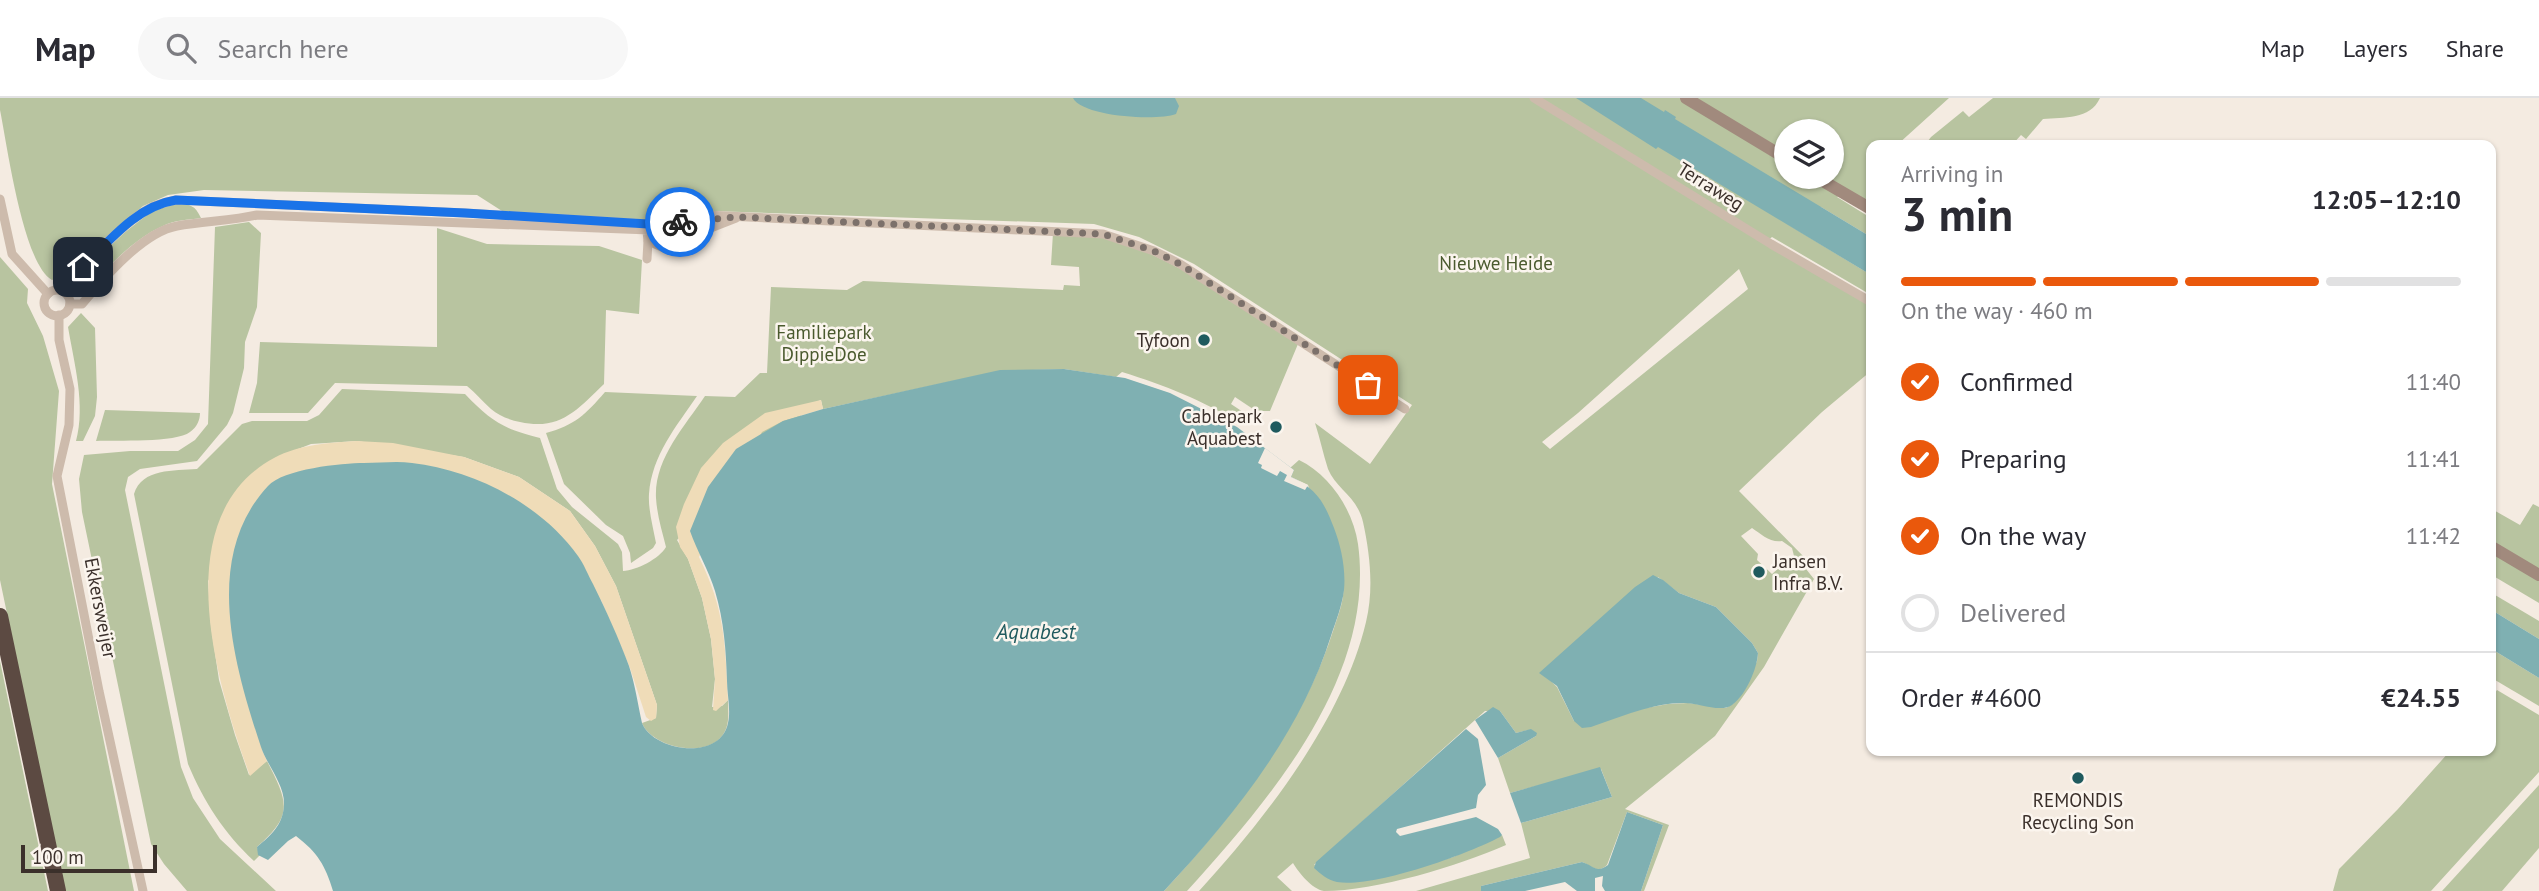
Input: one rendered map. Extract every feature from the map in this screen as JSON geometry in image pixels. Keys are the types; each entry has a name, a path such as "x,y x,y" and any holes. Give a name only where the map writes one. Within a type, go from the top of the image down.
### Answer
{"highway":[{"path":"0,616 58,891"}],"street":[{"name":"Terraweg","path":"1534,98 1866,299"},
{"path":"1686,98 1774,151"},
{"path":"1837,189 1866,206"},
{"path":"0,199 12,254 48,294"},
{"path":"61,290 68,295 70,303 67,311 59,315 50,313 46,309 45,301 48,294 61,290 120,230 139,215 162,202 176,200 662,223 684,214 1045,233 1083,231 1130,242 1171,259 1214,284 1405,410"},
{"path":"70,303 82,304 108,274 157,234 175,226 233,221 257,215 648,236 708,229 737,217"},
{"path":"648,236 666,249 674,246 677,240 675,231 662,223"},
{"path":"647,259 648,236"},
{"name":"Ekkersweijer","path":"59,315 58,332 71,389 69,425 57,476 143,891"},
{"path":"2496,550 2539,575"}],"green space":[{"name":"Nieuwe Heide","path":"0,98 1949,98 1903,140 1866,140 1866,200 1844,193 1837,197 1866,215 1866,234 1821,207 1789,225 1866,272 1866,292 1772,237 1765,243 1866,303 1866,375 1822,412 1739,491 1804,557 1802,564 1814,579 1764,667 1715,736 1625,809 1669,825 1644,891 1641,891 1663,825 1627,812 1607,865 1600,869 1582,862 1481,886 1481,891 1416,891 1530,858 1521,823 1612,797 1601,769 1510,793 1498,758 1536,736 1528,730 1516,733 1500,711 1485,711 1314,865 1384,877 1453,857 1502,835 1506,845 1441,869 1368,887 1319,890 1306,880 1293,863 1277,877 1292,891 1199,891 1250,832 1299,766 1339,695 1355,658 1366,622 1370,572 1363,522 1356,506 1328,469 1315,423 1370,464 1412,405 1194,264 1139,237 1094,224 684,210 665,210 643,221 502,211 477,195 204,190 168,195 143,206 67,274 52,280 42,269 33,251 18,202","holes":["1739,269 1748,289 1550,449 1542,442","1752,528 1762,535 1782,541 1792,548 1794,556 1790,564 1782,569 1780,567 1772,574 1757,560 1758,554 1741,536","1658,577 1679,593 1716,607 1752,643 1758,653 1744,690 1734,703 1726,708 1688,703 1668,704 1574,721 1552,682"]},
{"path":"1993,98 2100,98 2096,105 2083,114 2043,119 2026,139 2021,135 2016,140 1929,140 1963,111 1969,117"},
{"path":"176,204 192,206 201,218 172,222 141,238 121,254 86,291 71,283 124,233 152,211"},
{"path":"249,222 261,233 257,307 245,342 244,368 233,413 227,425 197,461 140,469 128,477 125,490 181,767 193,798 220,839 276,891 187,891 151,844 82,512 79,479 84,455 178,451 195,440 208,424 215,227"},
{"path":"437,228 487,244 599,246 642,260 639,314 606,310 604,384 576,410 546,424 520,422 501,416 467,386 335,383 308,413 249,413 257,383 260,342 437,347"},
{"name":"Familiepark DippieDoe","path":"1053,233 1096,236 1148,253 1201,281 1298,344 1270,411 1256,411 1235,397 1231,404 1246,414 1240,424 1183,394 1122,372 1116,377 1064,369 1000,371 823,409 821,400 813,403 677,540 688,559 702,598 711,639 715,679 712,707 722,706 728,700 728,721 724,733 717,741 694,748 681,748 657,739 642,723 656,718 657,705 616,586 595,546 570,511 519,477 464,457 357,441 311,444 275,458 208,581 219,680 235,735 249,775 267,761 280,787 284,807 277,826 257,847 260,855 254,861 216,816 188,764 134,494 144,479 160,472 197,469 242,424 252,421 307,421 319,415 342,389 465,394 498,423 540,438 557,489 572,507 618,544 622,552 623,571 629,570 653,560 666,547 657,511 660,470 672,444 705,396 735,397 760,373 767,373 771,287 847,290 863,281 1063,290 1064,285 1080,286 1079,267 1051,265"},
{"path":"0,257 28,289 27,303 43,336 59,391 52,484 134,891 65,891 0,580"},
{"path":"81,313 95,328 97,397 95,416 83,441 76,441 80,413 76,369 68,327"},
{"path":"605,392 697,396 666,442 651,480 649,506 656,543 631,563 623,536 606,525 564,484 546,433 579,418"},
{"path":"105,410 200,413 195,428 183,436 96,441"},
{"path":"1299,460 1330,484 1345,506 1355,531 1358,544 1359,593 1351,641 1334,688 1310,733 1282,776 1251,817 1187,891 1164,891 1241,801 1285,735 1320,665 1339,613 1343,596 1342,582 1308,485 1291,477 1290,468"},
{"path":"2533,504 2539,507 2539,569 2496,544 2496,511 2520,525"},
{"path":"2496,555 2539,580 2539,603 2496,578"},
{"path":"2496,596 2539,621 2539,639 2496,613"},
{"path":"2496,652 2539,678 2539,706 2496,681"},
{"path":"0,661 48,891 0,891"},
{"path":"2496,691 2539,715 2539,772 2431,891 2333,891 2339,869 2446,756 2496,756"},
{"path":"2539,785 2539,848 2502,891 2442,891"}],"sand":[{"path":"821,400 823,409 783,421 762,432 699,557 719,610 724,643 728,700 716,711 713,710 715,679 711,639 702,598 688,559 680,547 676,527 684,504 701,468 723,443 765,413"},
{"path":"357,441 393,443 464,457 519,477 570,511 595,546 616,586 657,705 656,718 651,721 646,717 630,668 601,600 262,750 267,761 250,776 224,696 214,651 209,605 210,561 220,520 240,485 274,458 304,447"}],"water":[{"path":"1073,98 1175,98 1179,106 1176,114 1167,116 1121,116 1091,110"},
{"path":"1576,98 1641,98 1664,112 1665,110 1676,117 1675,119 1774,179 1774,189 1791,189 1866,234 1866,272 1658,147 1656,149"},
{"name":"Aquabest","path":"1064,369 1125,378 1170,393 1237,427 1294,470 1291,477 1307,486 1318,497 1327,511 1339,542 1343,596 1318,672 1302,707 1239,804 1164,891 333,891 320,860 296,836 268,860 258,855 257,847 279,824 284,798 261,747 241,682 230,612 230,578 235,545 248,514 268,486 276,480 299,471 328,466 412,463 459,473 505,493 526,506 563,538 582,562 629,666 642,723 649,733 672,746 700,748 713,743 722,735 728,723 729,707 721,613 690,531 708,487 736,449 783,421 823,409 1000,370"},
{"path":"1653,575 1679,593 1716,607 1752,643 1758,653 1750,681 1737,701 1727,707 1672,704 1648,708 1582,728 1574,721 1557,686 1539,673 1635,587"},
{"path":"2496,613 2539,639 2539,678 2496,652"},
{"path":"1493,707 1500,711 1516,733 1531,729 1537,733 1536,736 1498,758 1475,720"},
{"path":"1466,729 1478,739 1486,785 1478,795 1476,808 1397,829 1396,832 1400,836 1476,817 1498,829 1502,835 1500,837 1443,861 1373,880 1337,882 1314,868 1316,862"},
{"path":"1600,767 1612,797 1521,823 1510,793"},
{"path":"1627,812 1663,825 1641,891 1605,891 1602,886 1603,876 1595,878 1595,891 1577,891 1565,882 1525,891 1481,891 1481,886 1582,862 1597,869 1604,868 1608,865"}],"pier":[{"path":"1265,448 1294,470 1291,477 1308,485 1305,490 1284,481 1287,475 1280,471 1277,476 1261,468 1262,465 1258,463"}],"way so far":[{"path":"680,222 737,217 1103,234 1154,251 1180,264 1368,385"}],"place":[{"name":"Tyfoon","path":"1204,340"},
{"name":"Cablepark Aquabest","path":"1276,427"},
{"name":"Jansen Infra B.V.","path":"1759,572"},
{"name":"REMONDIS Recycling Son","path":"2078,778"}],"route":[{"path":"83,267 139,215 162,202 176,200 648,224 680,222"}]}
